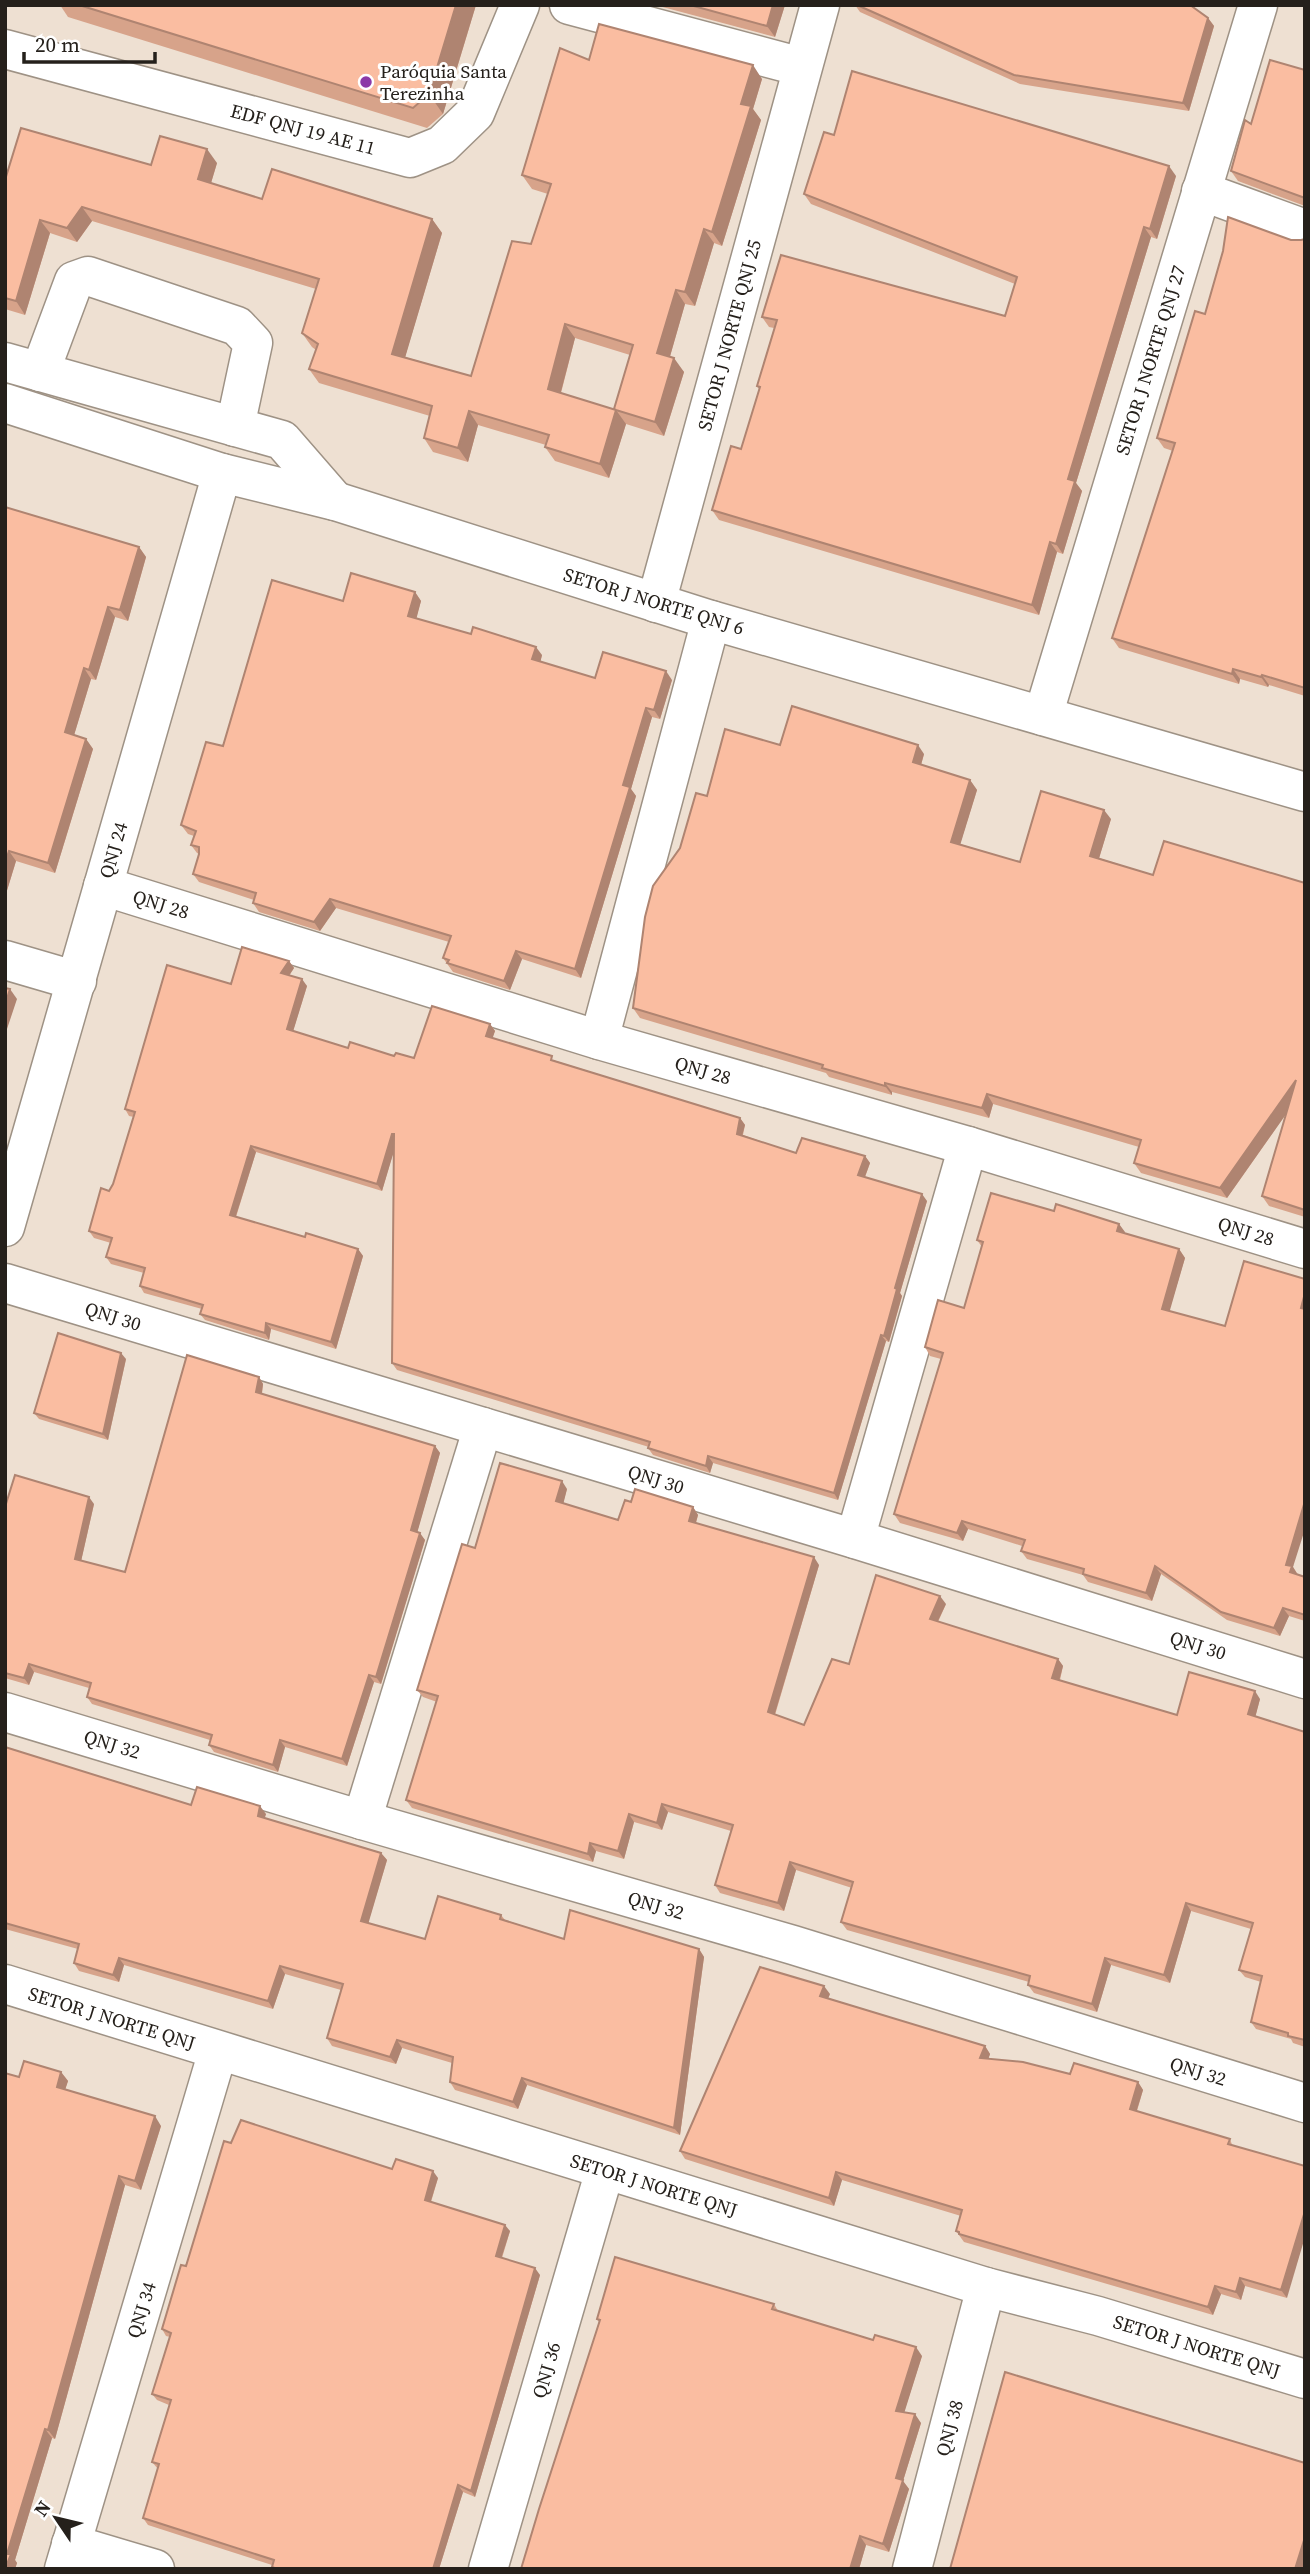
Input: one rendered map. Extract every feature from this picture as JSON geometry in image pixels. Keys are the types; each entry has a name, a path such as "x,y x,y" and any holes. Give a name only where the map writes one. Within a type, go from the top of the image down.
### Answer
{"street":[{"name":"EDF QNJ 19 AE 11","path":"5,49 410,158 442,145 475,113 520,5"},
{"path":"569,5 802,67"},
{"name":"SETOR J NORTE QNJ 25","path":"656,603 820,5"},
{"name":"SETOR J NORTE QNJ 27","path":"1043,716 1258,5"},
{"path":"1201,191 1305,229"},
{"path":"235,427 253,343 237,326 88,276 75,281 23,367 235,427 282,440 335,501"},
{"name":"SETOR J NORTE QNJ 6","path":"5,403 222,473 335,501 711,620 1305,792"},
{"name":"QNJ 24","path":"5,1227 222,473"},
{"path":"599,1040 711,620"},
{"name":"QNJ 28","path":"103,886 599,1040 968,1146 1305,1249"},
{"path":"5,960 77,981"},
{"path":"855,1539 968,1146"},
{"name":"QNJ 30","path":"5,1283 855,1539 1305,1679"},
{"path":"362,1820 483,1427"},
{"name":"QNJ 32","path":"5,1712 362,1820 793,1945 1305,2103"},
{"name":"SETOR J NORTE QNJ","path":"5,1984 986,2287 1098,2316 1305,2379"},
{"name":"QNJ 34","path":"67,2556 218,2051"},
{"name":"QNJ 36","path":"488,2569 605,2170"},
{"name":"QNJ 38","path":"912,2569 986,2287"},
{"path":"67,2556 155,2569"}],"building":[{"name":"Paróquia Santa Terezinha","path":"79,5 456,5 429,94 413,108"},
{"path":"690,5 773,5 767,26"},
{"path":"857,5 1190,5 1208,18 1183,103 1014,75"},
{"path":"599,24 753,65 741,104 751,106 712,232 704,229 685,292 676,290 657,353 674,358 655,422 616,410 600,464 545,447 549,435 469,411 458,448 424,438 432,406 309,369 318,344 302,333 319,279 82,207 67,228 40,220 16,301 5,298 5,180 21,128 151,165 160,136 207,149 198,179 262,199 272,169 432,219 392,354 471,376 512,241 531,244 551,184 522,175 560,48 589,60","holes":["565,324 633,345 614,409 616,410 548,389"]},
{"path":"1270,60 1305,70 1305,198 1231,171 1245,120 1251,124"},
{"path":"852,71 1169,166 1150,229 1144,227 1068,479 1075,481 1056,544 1050,542 1032,605 712,510 731,446 741,449 760,387 757,386 777,320 762,317 781,255 1005,316 1017,277 804,194 824,132 834,135"},
{"path":"1228,217 1291,240 1305,239 1305,688 1233,669 1232,674 1112,638 1175,443 1157,438 1195,311 1205,314 1223,251"},
{"path":"5,507 139,547 120,610 108,607 89,670 84,668 65,732 86,739 48,863 9,851 5,863"},
{"path":"351,573 415,592 408,616 471,634 473,627 536,647 532,659 595,678 603,652 666,671 654,710 646,708 623,785 630,787 575,969 516,951 504,981 447,963 449,960 443,958 451,936 330,899 314,922 253,903 256,893 193,874 199,854 199,847 191,845 196,831 181,825 206,742 223,746 272,580 343,601"},
{"path":"792,706 918,745 913,762 970,780 951,842 1020,862 1041,791 1104,810 1090,856 1153,875 1164,841 1305,883 1305,1210 1262,1196 1296,1080 1220,1188 1134,1163 1141,1140 987,1094 982,1108 885,1083 885,1086 633,1008 645,917 653,886 680,848 696,793 707,796 725,729 780,745"},
{"path":"242,947 289,961 281,973 302,979 287,1029 348,1048 350,1042 394,1056 396,1053 414,1058 432,1006 490,1024 486,1036 552,1056 551,1060 740,1118 737,1134 796,1153 802,1138 865,1156 858,1175 922,1194 884,1336 881,1335 834,1493 708,1456 706,1466 648,1448 650,1442 392,1363 394,1134 377,1184 251,1146 230,1215 305,1237 306,1233 358,1249 331,1342 266,1323 265,1333 200,1314 203,1305 140,1286 145,1268 106,1257 112,1238 89,1231 101,1188 109,1191 113,1184 135,1112 125,1109 167,965 231,984"},
{"path":"5,988 10,989 5,1005"},
{"path":"991,1193 1054,1211 1056,1204 1119,1224 1117,1231 1179,1249 1162,1309 1225,1326 1244,1261 1305,1279 1301,1308 1305,1309 1305,1501 1286,1565 1292,1566 1290,1572 1305,1577 1305,1615 1283,1608 1274,1628 1221,1612 1155,1566 1146,1593 1083,1574 1084,1569 1021,1551 1025,1540 962,1521 957,1533 894,1514 943,1353 925,1347 938,1300 964,1308 983,1242 977,1240"},
{"path":"58,1333 121,1353 103,1434 34,1413"},
{"path":"187,1355 259,1377 256,1392 435,1446 411,1530 420,1533 376,1677 369,1675 342,1759 280,1740 273,1765 209,1745 212,1735 87,1697 91,1683 29,1664 24,1678 5,1673 5,1507 15,1475 89,1497 75,1559 125,1572"},
{"path":"500,1463 562,1481 556,1501 618,1520 625,1500 631,1502 635,1489 693,1507 689,1521 814,1557 768,1712 804,1725 832,1659 849,1664 876,1575 940,1596 930,1619 1058,1659 1052,1678 1177,1715 1189,1672 1255,1691 1248,1714 1305,1732 1305,2040 1251,2022 1262,1976 1239,1970 1253,1923 1186,1903 1164,1975 1105,1958 1092,2004 1028,1985 1030,1976 841,1922 853,1882 790,1862 778,1903 715,1885 733,1825 662,1804 657,1823 629,1814 618,1851 590,1843 588,1854 406,1800 438,1696 417,1690 462,1544 475,1548"},
{"path":"5,1747 191,1805 197,1787 260,1806 258,1816 381,1853 361,1921 425,1939 438,1896 501,1915 500,1919 564,1939 570,1910 699,1949 674,2128 522,2078 513,2102 450,2082 453,2057 397,2040 390,2057 327,2038 343,1984 280,1966 268,2001 119,1958 113,1975 74,1963 79,1944 5,1923"},
{"path":"760,1967 824,1986 820,1996 985,2046 980,2058 1023,2062 1070,2074 1074,2063 1138,2082 1130,2109 1230,2139 1228,2144 1305,2166 1305,2211 1281,2290 1240,2278 1236,2292 1215,2286 1208,2307 959,2234 956,2231 962,2210 836,2172 829,2198 680,2151"},
{"path":"24,2061 61,2072 57,2087 155,2116 135,2181 119,2176 48,2430 45,2429 7,2554 11,2554 5,2569 5,2073 19,2077"},
{"path":"241,2120 392,2169 396,2159 433,2171 425,2200 505,2225 496,2256 535,2268 471,2491 458,2485 433,2569 277,2569 272,2567 274,2560 143,2518 159,2464 152,2462 171,2400 152,2394 171,2333 162,2329 181,2265 186,2266 224,2141 231,2143"},
{"path":"615,2257 774,2304 772,2309 873,2340 875,2335 916,2347 896,2411 915,2414 896,2478 903,2480 883,2544 860,2536 850,2569 521,2569 600,2320 597,2319"},
{"path":"1005,2372 1305,2463 1305,2537 1295,2569 950,2569"}],"place":[{"name":"Paróquia Santa Terezinha","path":"366,82"}]}
